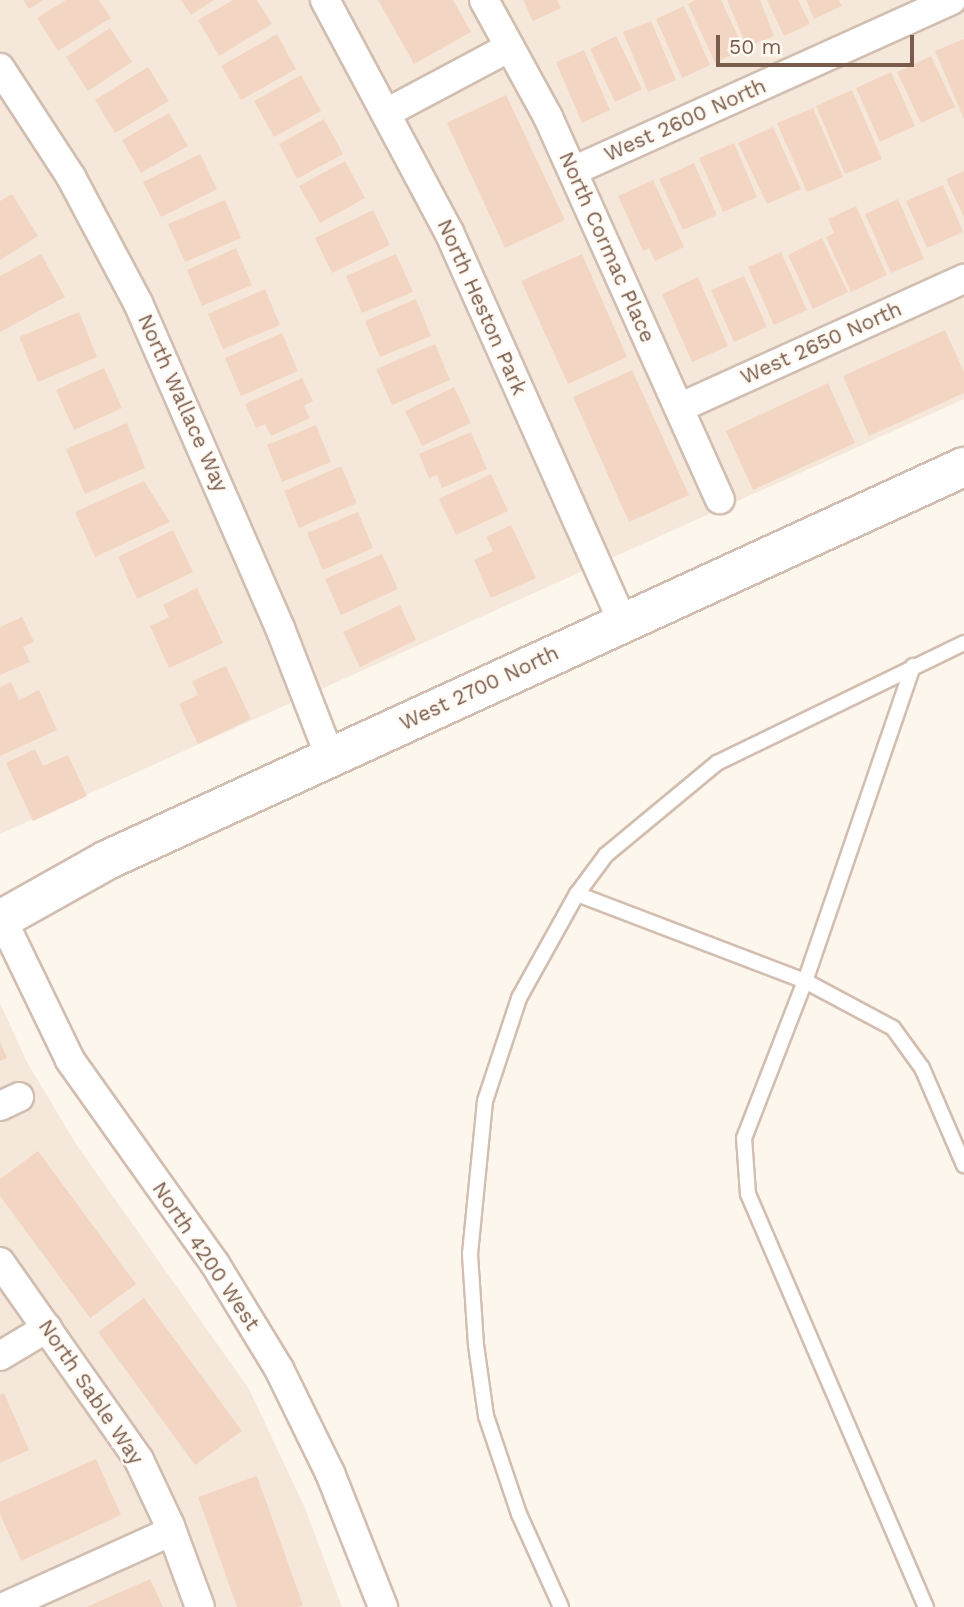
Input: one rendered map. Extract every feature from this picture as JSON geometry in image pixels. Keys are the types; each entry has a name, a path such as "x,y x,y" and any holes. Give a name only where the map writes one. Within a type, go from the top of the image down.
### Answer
{"street":[{"name":"North Heston Park","path":"325,0 388,111 449,232 623,622"},
{"name":"North Cormac Place","path":"484,0 573,171 720,499"},
{"name":"West 2600 North","path":"573,171 951,0"},
{"path":"388,111 510,47"},
{"name":"North Wallace Way","path":"0,68 71,177 138,303 280,628 330,757"},
{"name":"West 2650 North","path":"678,408 964,279"},
{"name":"West 2700 North","path":"1,918 107,860 964,467"},
{"name":"North 4200 West","path":"1,918 70,1060 215,1264 279,1369 330,1473 383,1607"},
{"name":"North Sable Way","path":"0,1262 123,1434 172,1531 200,1607"},
{"path":"0,1356 47,1328"},
{"path":"4,1607 172,1531"}],"lane":[{"path":"561,1607 519,1514 486,1416 470,1254 485,1101 519,998 577,894 606,855 717,763 964,643"},
{"path":"913,666 805,981 744,1138 748,1194 926,1607"},
{"path":"577,894 805,981 894,1028 922,1068 964,1165"}],"shaded area":[{"path":"0,0 964,0 964,399 0,834"},
{"path":"0,1003 27,1062 76,1144 249,1389 305,1508 342,1607 0,1607"}],"building":[{"path":"23,0 43,0 29,9"},
{"path":"66,0 99,0 111,18 58,51 37,18"},
{"path":"181,0 214,0 191,15"},
{"path":"233,0 257,0 272,24 219,56 198,20"},
{"path":"378,0 453,0 471,32 414,64"},
{"path":"523,0 557,0 561,8 533,21"},
{"path":"695,0 721,0 744,49 715,63 688,4"},
{"path":"727,0 760,0 774,36 747,47"},
{"path":"767,0 798,0 810,24 784,36"},
{"path":"806,0 839,0 842,6 814,19"},
{"path":"684,6 710,65 682,78 656,19"},
{"path":"651,21 676,80 648,92 623,32"},
{"path":"110,28 132,62 88,91 66,57"},
{"path":"277,34 296,69 241,100 221,66"},
{"path":"616,36 642,89 615,102 590,49"},
{"path":"964,39 964,119 935,51"},
{"path":"584,50 610,110 582,123 556,62"},
{"path":"931,56 955,107 921,123 897,72"},
{"path":"148,67 169,101 115,133 95,100"},
{"path":"891,72 915,126 880,142 856,88"},
{"path":"301,75 321,111 274,137 254,101"},
{"path":"852,90 882,159 845,174 816,106"},
{"path":"506,95 565,220 505,248 447,123"},
{"path":"813,108 843,177 807,192 777,123"},
{"path":"169,113 188,146 141,173 122,140"},
{"path":"324,119 343,154 297,179 279,144"},
{"path":"773,127 801,189 767,204 738,143"},
{"path":"734,143 757,197 723,212 699,158"},
{"path":"200,154 217,189 161,217 143,182"},
{"path":"345,161 365,198 320,223 299,186"},
{"path":"694,163 717,215 683,230 659,179"},
{"path":"964,171 964,217 946,179"},
{"path":"653,180 684,247 655,261 649,248 643,251 618,196"},
{"path":"943,185 963,232 927,248 906,201"},
{"path":"12,194 38,236 0,260 0,201"},
{"path":"898,199 924,259 891,273 865,214"},
{"path":"225,200 241,238 185,262 168,224"},
{"path":"856,206 887,275 851,292 826,237 834,233 828,219"},
{"path":"373,210 390,245 332,273 315,238"},
{"path":"822,238 848,292 813,309 788,255"},
{"path":"236,248 252,285 202,306 187,270"},
{"path":"781,252 807,310 774,325 748,267"},
{"path":"41,254 65,297 0,332 0,276"},
{"path":"396,254 413,292 362,313 346,276"},
{"path":"582,254 627,357 568,384 521,281"},
{"path":"744,276 767,327 734,342 711,290"},
{"path":"698,277 728,346 692,362 662,294"},
{"path":"265,289 280,325 223,349 208,314"},
{"path":"416,299 431,336 380,357 365,321"},
{"path":"79,312 97,357 38,382 19,337"},
{"path":"945,330 964,372 964,393 869,436 843,376"},
{"path":"282,333 298,371 241,396 225,358"},
{"path":"435,344 450,380 392,405 376,369"},
{"path":"104,368 122,408 74,430 56,390"},
{"path":"632,370 689,495 629,522 573,397"},
{"path":"302,378 313,401 304,406 310,418 271,436 265,424 256,428 245,404"},
{"path":"828,383 855,443 753,490 726,431"},
{"path":"454,387 471,423 422,446 405,411"},
{"path":"127,423 145,468 85,494 66,449"},
{"path":"316,425 331,462 282,482 267,445"},
{"path":"471,432 487,469 442,488 437,475 429,478 419,454"},
{"path":"341,466 357,503 299,528 284,491"},
{"path":"491,474 508,511 456,535 439,499"},
{"path":"144,481 170,522 95,557 75,512"},
{"path":"358,512 373,548 323,570 307,533"},
{"path":"511,525 536,578 491,598 474,560 493,551 486,537"},
{"path":"173,530 193,572 137,599 118,557"},
{"path":"382,554 398,589 341,615 325,579"},
{"path":"197,588 223,643 169,668 150,626 169,617 163,605"},
{"path":"400,605 416,640 360,667 343,632"},
{"path":"22,617 34,642 23,647 30,662 0,675 0,627"},
{"path":"226,666 251,719 198,744 179,704 198,695 192,681"},
{"path":"11,682 19,700 39,690 57,730 0,756 0,687"},
{"path":"35,749 43,766 68,755 87,796 33,821 6,763"},
{"path":"0,1042 7,1058 0,1061"},
{"path":"38,1151 136,1284 90,1318 0,1196 0,1179"},
{"path":"144,1298 242,1431 195,1465 98,1332"},
{"path":"4,1393 29,1450 0,1463 0,1395"},
{"path":"96,1459 121,1515 21,1561 0,1514 0,1502"},
{"path":"257,1476 303,1605 297,1607 237,1607 198,1497"},
{"path":"150,1579 163,1607 87,1607 100,1601"}]}
